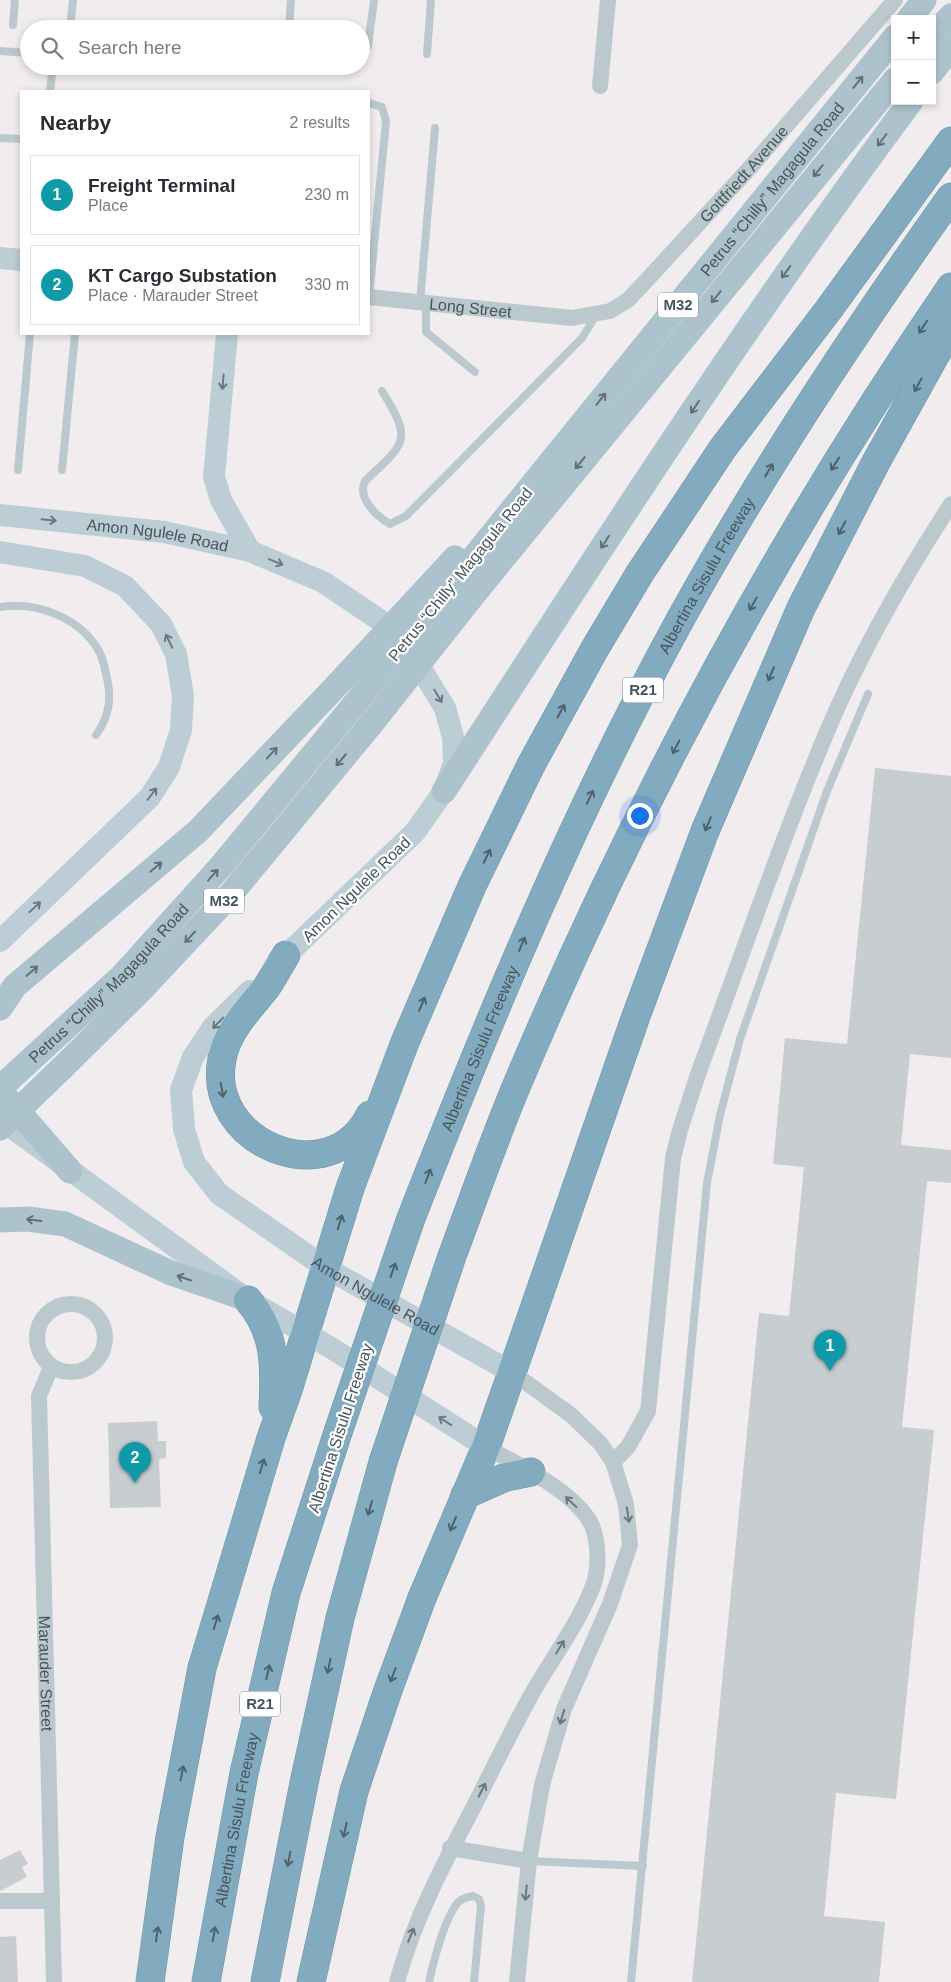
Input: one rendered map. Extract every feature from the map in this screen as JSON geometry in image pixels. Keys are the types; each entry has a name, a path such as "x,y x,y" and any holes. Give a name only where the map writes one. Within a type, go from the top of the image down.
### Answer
{"highway":[{"path":"150,1982 170,1837 202,1668 271,1438 288,1390 304,1332 350,1188 406,1042 472,886 531,765 594,650 640,573 723,448 829,308 951,141"},
{"name":"Albertina Sisulu Freeway","path":"206,1982 244,1773 286,1593 338,1432 410,1221 474,1057 529,926 594,789 672,635 816,392 951,197"},
{"path":"265,1982 304,1783 340,1618 383,1462 452,1256 515,1089 639,816 724,653 810,505 891,375 951,287"},
{"path":"311,1982 354,1791 388,1690 514,1373 636,1016 705,831 801,608 876,462 951,327"},
{"path":"286,956 267,986 242,1018 222,1058 220,1078 223,1098 232,1115 244,1130 258,1142 291,1153 307,1155 323,1154 348,1143 366,1122 406,1042"},
{"path":"248,1299 260,1314 271,1342 275,1377 271,1438"},
{"path":"465,1495 506,1476 531,1472"}],"main road":[{"path":"912,15 924,0"},
{"path":"936,32 951,16"},
{"name":"Petrus “Chilly” Magagula Road","path":"0,1128 143,988 230,894 372,723 465,573 581,424 891,42"},
{"path":"936,67 951,47"},
{"name":"Petrus “Chilly” Magagula Road","path":"0,1089 122,976 222,866 465,573 891,85"},
{"path":"444,791 600,549 768,298 908,105"},
{"path":"0,258 20,260"},
{"path":"227,335 214,477 220,500 250,551"},
{"name":"Amon Ngulele Road","path":"0,515 164,532 250,551 323,582 380,621 421,669 445,708 452,737 454,763 444,791 415,832 214,1027 193,1057 182,1090 184,1129 194,1162 218,1194 326,1268 514,1373"},
{"path":"0,552 85,566 125,586 161,624 176,654 183,696 181,730 170,767 150,798 0,941"},
{"path":"0,1008 15,986 198,832 338,684 465,573"},
{"path":"0,1089 9,1103 70,1171"},
{"path":"0,1119 248,1299 304,1332 486,1447"},
{"path":"0,1220 28,1219 65,1224 171,1273 248,1299"}],"street":[{"path":"600,86 608,0"},
{"name":"Gottfriedt Avenue","path":"572,318 610,312 628,300 747,171 895,0"},
{"name":"Long Street","path":"370,297 572,318"},
{"path":"613,1462 628,1448 648,1411 673,1158 698,1074 829,726 865,651 895,595 951,504"},
{"path":"68,1303 84,1305 98,1315 106,1330 106,1347 98,1361 84,1371 67,1373 51,1367 40,1354 36,1338 40,1322 52,1309 68,1303"},
{"name":"Marauder Street","path":"51,1367 39,1396 54,1982"},
{"path":"514,1373 571,1415 601,1444 613,1462 626,1504 630,1545 610,1604 564,1709 542,1785 529,1861 517,1982"},
{"path":"397,1982 409,1940 450,1848 529,1699 575,1622 594,1583 597,1571 597,1554 592,1528 580,1510 556,1487 486,1447"},
{"path":"450,1848 529,1861"},
{"path":"0,1901 52,1902"}],"lane":[{"path":"13,25 15,0"},
{"path":"71,20 72,0"},
{"path":"290,20 291,0"},
{"path":"370,31 374,0"},
{"path":"427,54 431,0"},
{"path":"0,51 20,52"},
{"path":"50,90 52,75"},
{"path":"370,103 382,107 386,121 370,287"},
{"path":"435,128 423,303 426,332 474,372"},
{"path":"0,138 20,139"},
{"path":"382,391 401,424 401,442 391,457 362,486 364,497 370,507 390,524 406,516 582,338 596,315"},
{"path":"18,470 30,335"},
{"path":"62,470 75,335"},
{"path":"0,607 30,607 65,617 93,642 100,653 108,682 110,702 104,723 96,735"},
{"path":"631,1982 707,1183 716,1135 740,1039 827,791 868,694"},
{"path":"529,1861 643,1866"},
{"path":"429,1982 434,1962 452,1914 460,1901 473,1896 479,1899 481,1906 474,1982"}],"building":[{"path":"875,768 951,776 951,1058 910,1054 901,1145 951,1150 951,1183 927,1181 902,1427 934,1430 896,1799 836,1793 824,1916 885,1922 879,1982 692,1982 759,1313 789,1316 804,1167 773,1164 785,1038 847,1044"},
{"path":"157,1421 158,1441 166,1441 166,1458 159,1459 161,1507 110,1508 108,1423"},
{"path":"20,1850 28,1864 22,1867 27,1877 0,1891 0,1860"},
{"path":"16,1936 18,1982 0,1982 0,1937"}],"place":[{"name":"Freight Terminal","path":"830,1371"},
{"name":"KT Cargo Substation","path":"135,1483"}]}
